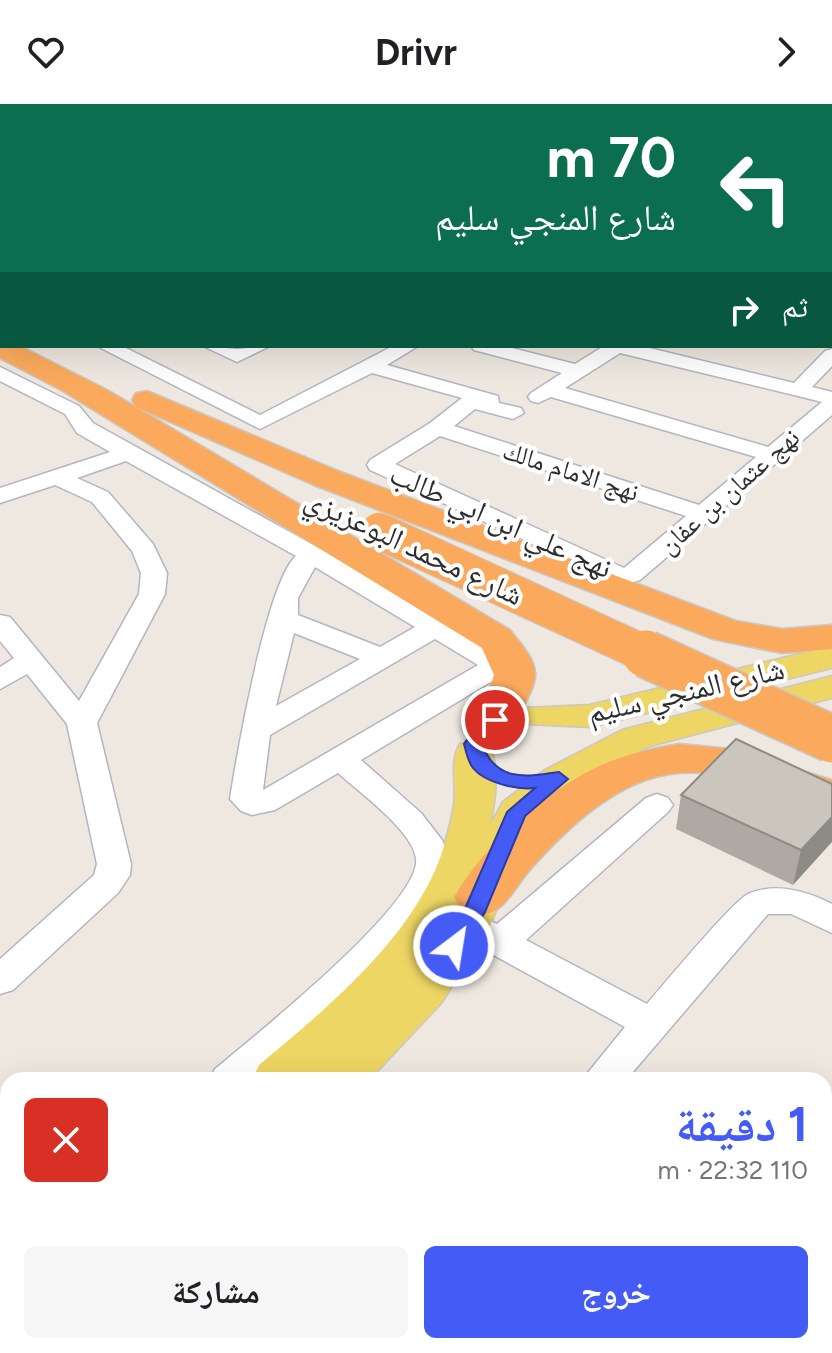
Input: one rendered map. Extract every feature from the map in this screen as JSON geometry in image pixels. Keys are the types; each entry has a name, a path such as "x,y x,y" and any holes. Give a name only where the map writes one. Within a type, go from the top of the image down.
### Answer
{"highway":[{"name":"شارع محمد البوعزيزي","path":"2,348 72,384 387,527 832,739"},
{"name":"شارع محمد البوعزيزي","path":"52,348 387,527 832,719"},
{"path":"72,384 496,639 512,661 516,680 512,692 479,740"},
{"path":"147,400 326,478 574,575 742,635 782,641 832,637"},
{"path":"574,575 721,638 782,650 832,649"},
{"path":"636,738 710,734 743,736 785,752 832,785"},
{"path":"482,921 523,843 602,784 649,763 683,758 713,760 750,768 832,797"}],"main road":[{"name":"شارع المنجي سليم","path":"832,657 590,716 508,716 479,740 480,764 507,780 542,783 636,738 832,687"},
{"name":"شارع المنجي سليم","path":"344,1072 371,1048 425,989 482,921 517,812 581,759 578,737 554,720 538,716"},
{"path":"286,1072 374,992 420,934 455,867 470,830 479,788 479,740"}],"street":[{"path":"111,348 260,423 404,348"},
{"path":"218,348 237,356 255,348"},
{"path":"489,348 579,371"},
{"path":"475,439 614,348"},
{"path":"625,348 832,401"},
{"path":"798,390 832,355"},
{"path":"369,366 516,411"},
{"path":"0,373 72,410 85,428 313,555 493,662 492,669 341,759 264,803 248,803 255,731 284,619 285,598 301,565 313,555"},
{"path":"548,390 769,454"},
{"path":"438,428 475,401 516,411"},
{"name":"نهج عثمان بن عفان","path":"624,577 631,575 704,514 832,401"},
{"name":"نهج الامام مالك","path":"438,428 704,514"},
{"name":"نهج علي ابن ابي طالب","path":"438,428 378,465 624,577"},
{"path":"4,491 58,478 128,453"},
{"path":"58,478 104,501 144,549 154,573 152,594 82,723"},
{"path":"284,619 380,657"},
{"path":"0,623 82,723 113,875 6,965"},
{"path":"255,731 434,628"},
{"path":"0,680 31,659"},
{"path":"238,1072 341,983 386,937 431,878 435,862 428,843 341,759"},
{"path":"652,1024 482,921 657,805"},
{"path":"609,1072 757,904 781,898 799,903 832,920"}],"building":[{"path":"736,739 832,784 832,817 801,850 681,795"}],"route":[{"path":"454,946 468,925 517,812 559,779 542,783 507,780 480,764 473,744 484,727 495,720"}]}
